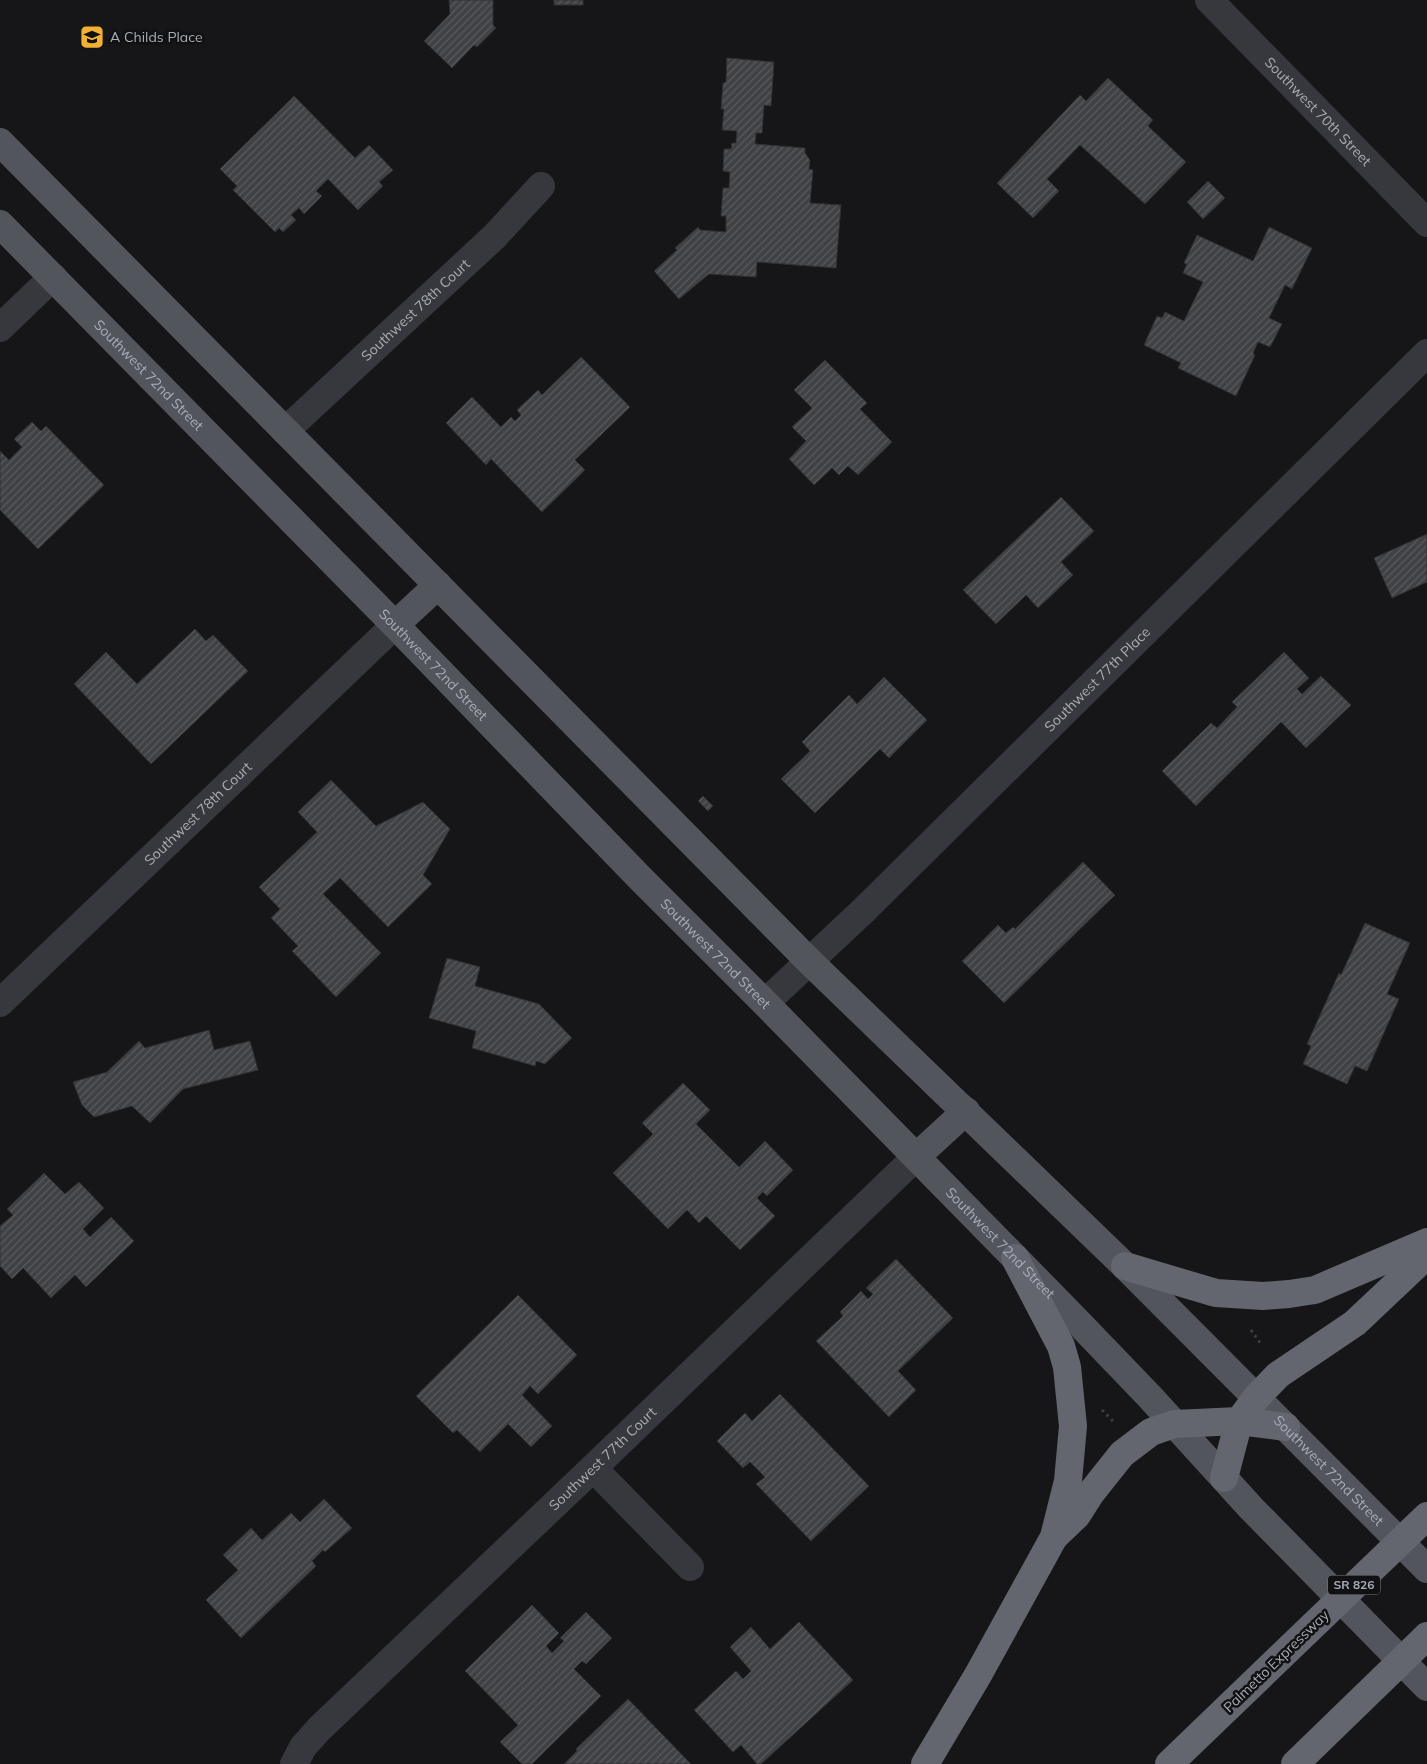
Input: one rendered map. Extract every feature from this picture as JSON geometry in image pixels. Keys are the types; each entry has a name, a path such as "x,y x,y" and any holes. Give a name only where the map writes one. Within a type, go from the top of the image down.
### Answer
{"highway":[{"path":"1126,1266 1216,1293 1263,1296 1289,1294 1314,1290 1427,1242"},
{"path":"1224,1478 1239,1421 1256,1398 1278,1375 1356,1323 1427,1256"},
{"path":"925,1764 978,1674 1054,1537 1068,1481 1073,1426 1067,1368 1061,1346 1015,1258"},
{"path":"1054,1537 1077,1515 1122,1454 1151,1432 1174,1424 1239,1421 1286,1428"},
{"name":"Palmetto Expressway","path":"1169,1764 1427,1516"},
{"path":"1295,1764 1427,1636"}],"main road":[{"name":"Southwest 72nd Street","path":"0,142 809,961 1126,1266 1427,1569"},
{"name":"Southwest 72nd Street","path":"0,224 1015,1258 1174,1424 1250,1508 1427,1687"},
{"path":"395,625 438,585"},
{"path":"916,1157 966,1111"}],"street":[{"name":"Southwest 70th Street","path":"1209,0 1427,223"},
{"name":"Southwest 78th Court","path":"286,432 496,236 540,186"},
{"path":"0,328 53,277"},
{"name":"Southwest 77th Place","path":"765,1003 871,903 1427,353"},
{"name":"Southwest 78th Court","path":"0,1003 395,625"},
{"name":"Southwest 77th Court","path":"294,1764 303,1748 319,1729 916,1157"},
{"path":"593,1468 690,1567"}],"path":[{"path":"1251,1330 1261,1344"}],"building":[{"path":"449,0 493,0 493,25 496,28 477,47 474,45 452,68 424,41 450,14"},
{"path":"554,0 583,0 583,5 554,5"},
{"path":"727,58 774,62 771,106 764,105 762,133 756,133 755,144 805,148 805,153 810,160 809,169 813,170 810,203 841,205 836,268 757,262 756,277 709,274 679,299 654,271 698,227 700,230 726,232 726,216 721,216 723,188 729,188 730,172 723,171 724,149 731,149 732,143 736,143 737,131 722,130 724,109 721,109 723,83 726,82"},
{"path":"1108,78 1153,120 1148,126 1186,162 1145,204 1080,145 1047,179 1059,191 1033,218 997,183 1080,95 1086,101"},
{"path":"294,96 355,158 369,145 393,170 379,182 383,186 358,210 328,179 316,191 322,196 304,214 299,208 291,215 296,220 283,232 279,228 275,232 233,190 237,186 220,169"},
{"path":"1208,181 1225,198 1203,219 1187,202"},
{"path":"1269,227 1312,248 1292,289 1285,285 1269,318 1282,324 1270,347 1258,342 1253,353 1255,355 1236,396 1178,368 1181,363 1144,345 1157,316 1162,318 1165,312 1184,321 1203,282 1183,273 1187,264 1184,263 1197,235 1253,261"},
{"path":"581,357 630,407 575,460 585,470 542,512 491,459 486,465 446,423 472,397 501,427 511,417 515,421 521,415 517,410 538,390 542,395"},
{"path":"825,360 867,403 860,409 892,442 858,475 848,466 839,475 832,468 814,485 789,459 806,441 792,427 812,408 794,390"},
{"path":"32,422 41,431 46,426 104,485 38,549 0,510 0,451 9,460 22,447 14,439"},
{"path":"1061,497 1094,531 1061,562 1073,575 1038,608 1026,595 996,624 963,590"},
{"path":"1427,534 1427,582 1392,598 1374,558"},
{"path":"195,629 206,641 213,635 248,671 151,764 74,684 106,652 137,684"},
{"path":"1284,652 1309,678 1297,689 1302,694 1321,676 1351,705 1306,748 1281,722 1196,806 1162,771 1211,723 1217,728 1237,707 1232,702"},
{"path":"884,677 927,720 889,758 880,749 815,813 781,779 810,751 802,742 849,695 857,704"},
{"path":"331,780 376,826 423,802 450,829 423,875 432,884 388,927 340,878 323,894 381,953 336,997 292,951 298,946 271,918 280,909 259,887 317,832 298,812"},
{"path":"703,796 713,806 708,811 698,801"},
{"path":"1083,862 1115,895 1004,1003 962,961 998,925 1006,933 1013,927 1015,929"},
{"path":"1365,923 1410,943 1387,994 1399,999 1367,1071 1355,1066 1347,1084 1303,1064 1311,1046 1307,1044 1339,973 1341,975"},
{"path":"447,958 480,967 475,986 539,1004 572,1038 545,1064 536,1061 535,1066 472,1048 476,1031 429,1018"},
{"path":"209,1030 214,1050 250,1041 258,1070 183,1089 150,1123 132,1106 94,1117 82,1105 73,1082 107,1072 139,1041 145,1048"},
{"path":"683,1083 710,1110 696,1124 739,1167 765,1141 793,1170 767,1196 763,1192 757,1198 775,1216 740,1250 706,1216 699,1223 687,1210 668,1229 613,1173 653,1134 642,1123"},
{"path":"44,1173 65,1194 79,1182 104,1208 83,1229 90,1237 111,1217 134,1241 86,1287 75,1275 51,1298 23,1268 12,1279 0,1266 0,1226 13,1215 7,1209"},
{"path":"896,1259 953,1318 898,1371 916,1390 889,1417 816,1341 843,1316 840,1312 861,1291 868,1299 873,1294 866,1288"},
{"path":"518,1295 577,1355 538,1394 530,1386 522,1395 552,1426 531,1447 508,1424 480,1452 457,1430 453,1433 416,1396"},
{"path":"780,1394 869,1486 811,1541 756,1484 765,1477 750,1462 743,1468 717,1441 745,1413 752,1421"},
{"path":"324,1499 352,1528 325,1552 323,1550 312,1561 316,1566 241,1638 206,1600 238,1570 223,1555 251,1528 262,1540 291,1513 300,1522"},
{"path":"532,1605 559,1633 546,1646 552,1653 564,1641 560,1638 586,1612 612,1638 586,1664 582,1661 574,1669 601,1696 532,1764 522,1764 500,1742 518,1725 465,1671"},
{"path":"799,1622 853,1680 761,1764 757,1764 741,1745 733,1752 694,1710 736,1671 743,1679 751,1671 730,1647 751,1627 770,1649"},
{"path":"628,1699 691,1764 564,1764 577,1751 576,1749"}],"place":[{"name":"A Childs Place","path":"92,37"}]}
